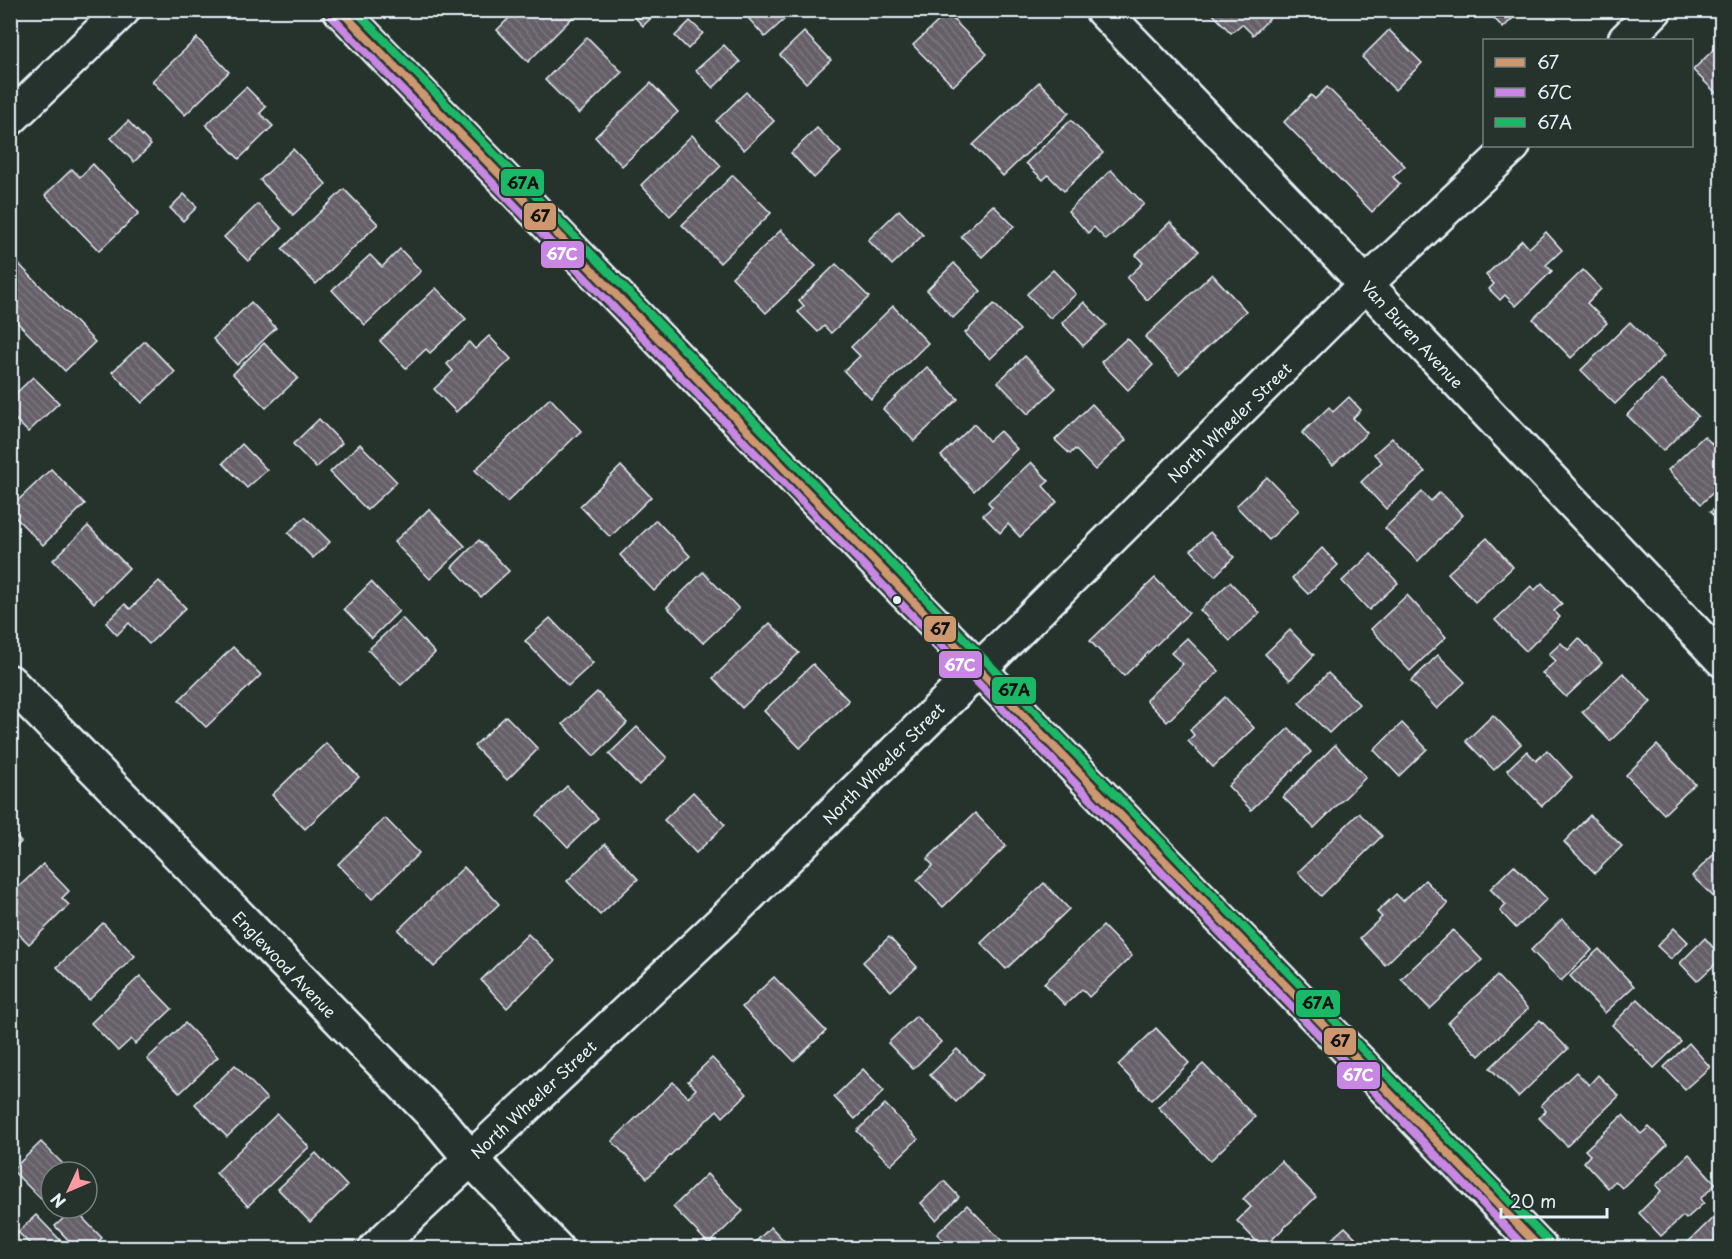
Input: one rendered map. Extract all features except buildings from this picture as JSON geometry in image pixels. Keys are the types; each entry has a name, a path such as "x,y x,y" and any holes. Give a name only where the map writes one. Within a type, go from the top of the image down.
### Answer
{"street":[{"path":"10,119 123,10"},
{"path":"340,10 977,670 1540,1248"},
{"name":"Van Buren Avenue","path":"1101,10 1366,284 1722,660"},
{"path":"1626,39 1654,10"},
{"name":"North Wheeler Street","path":"376,1248 727,917 1366,284 1512,147"},
{"name":"Englewood Avenue","path":"10,682 440,1122 470,1158 556,1248"}],"transit line":[{"name":"67","path":"340,10 1540,1248"},
{"name":"67A","path":"355,10 1548,1241"},
{"name":"67C","path":"332,17 1526,1248"}]}
